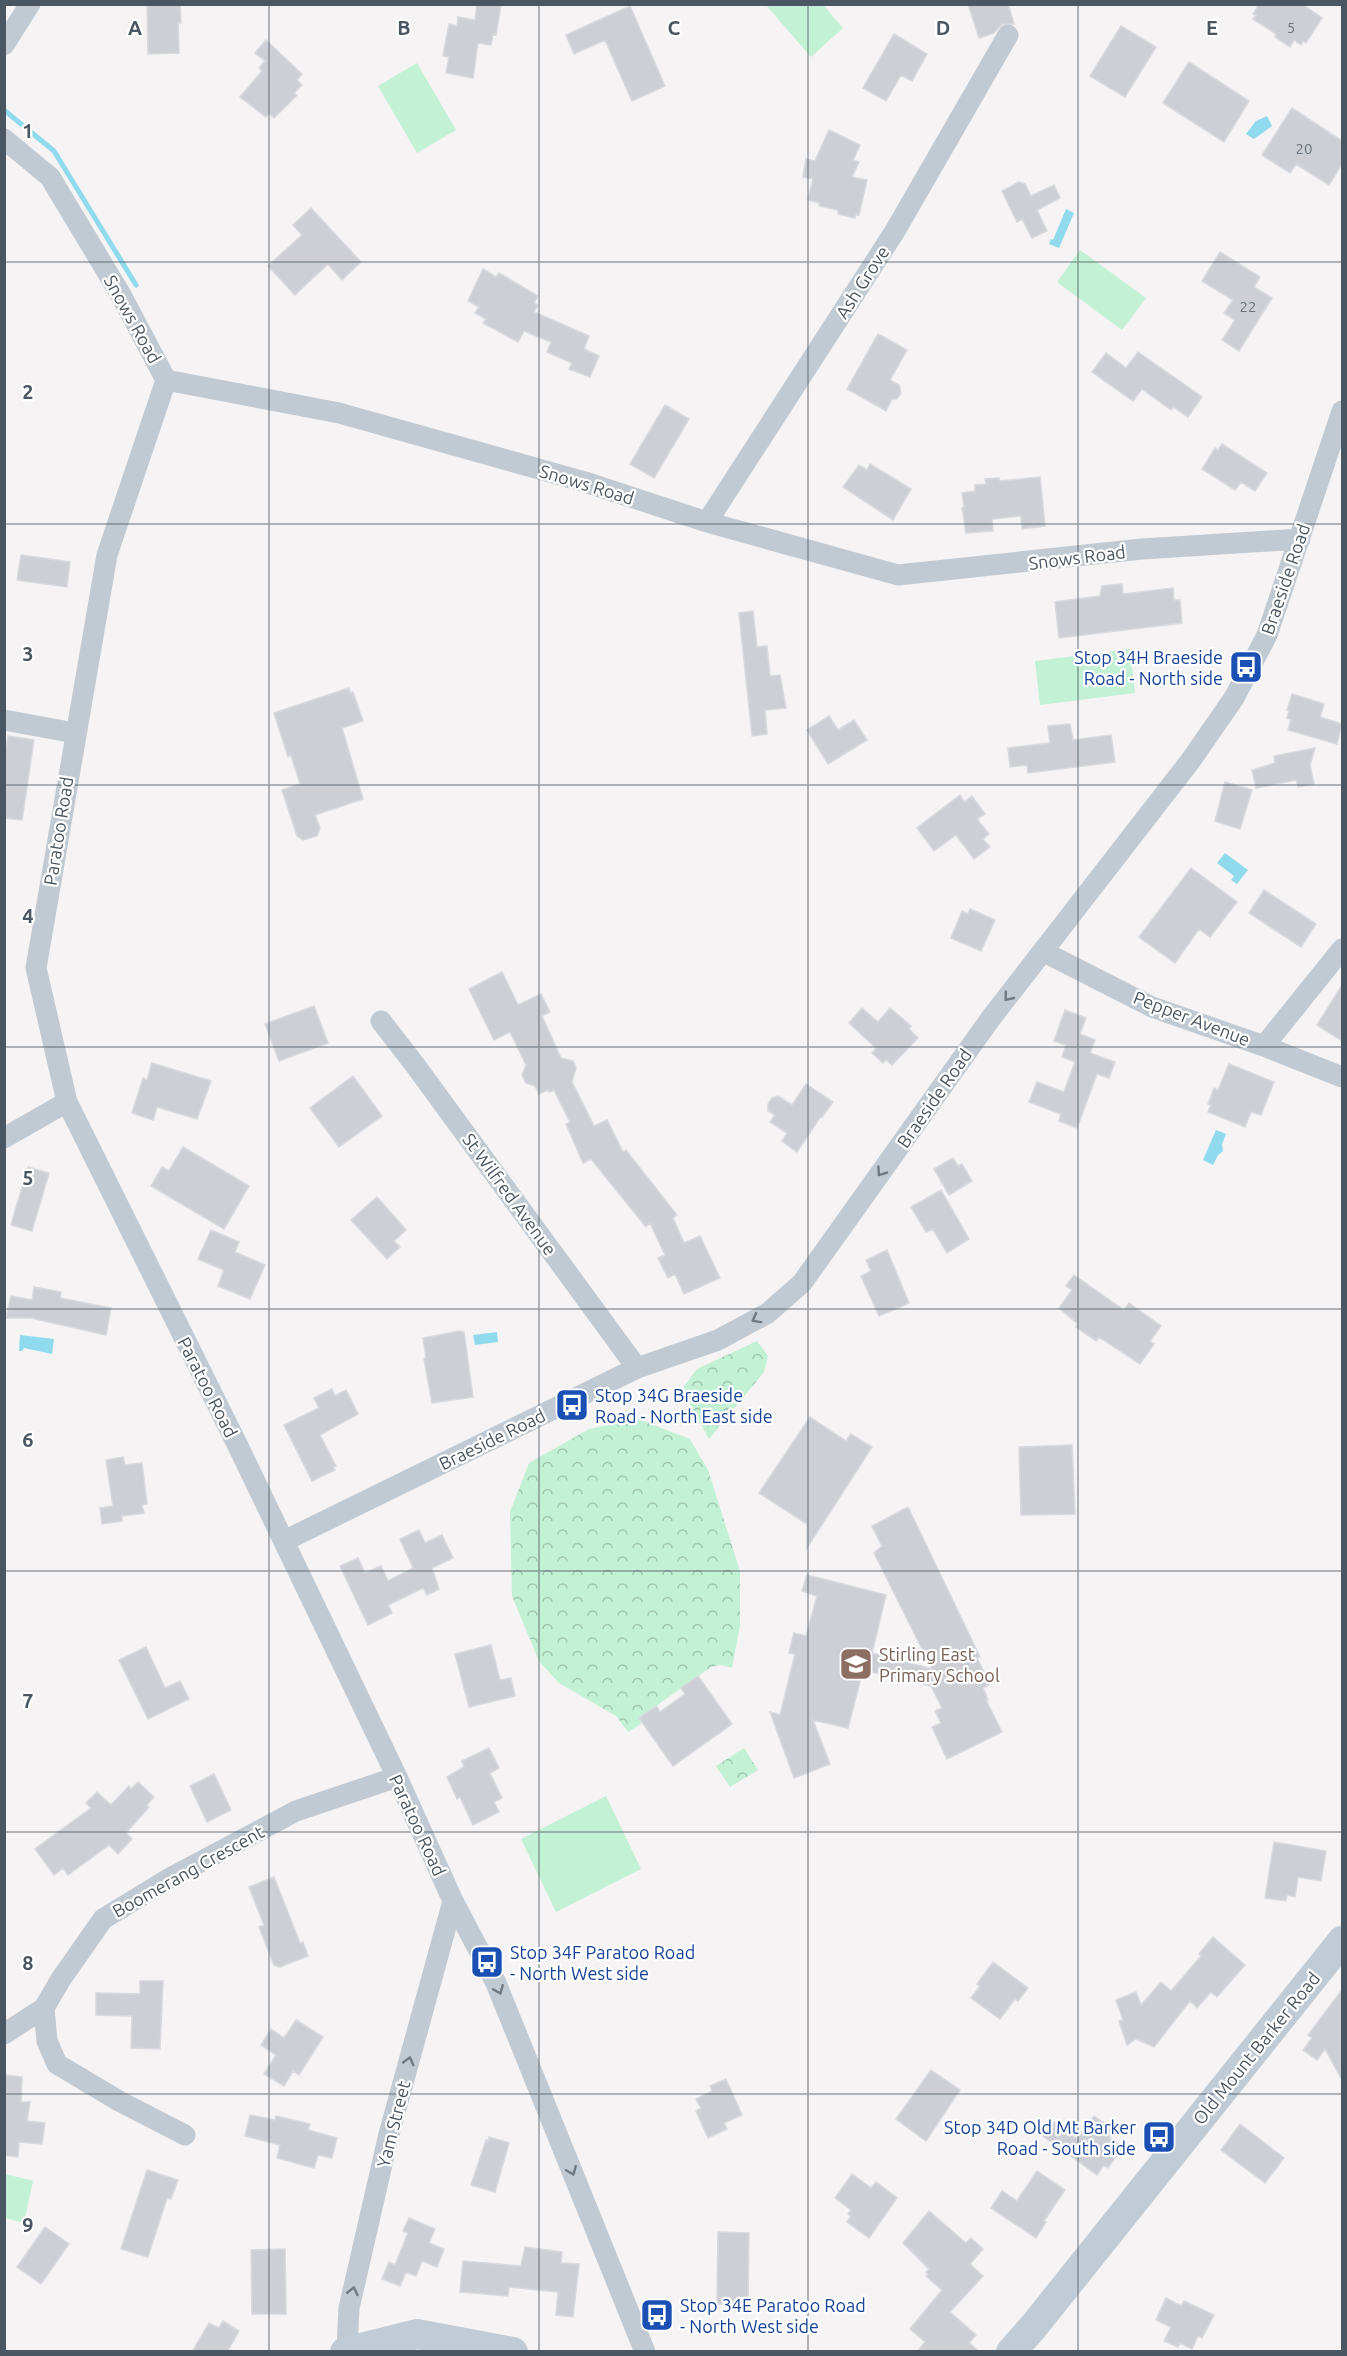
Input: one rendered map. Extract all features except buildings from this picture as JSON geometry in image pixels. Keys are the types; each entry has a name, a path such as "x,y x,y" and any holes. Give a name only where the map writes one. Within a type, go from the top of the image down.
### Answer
{"main road":[{"name":"Old Mount Barker Road","path":"1011,2352 1342,1941"},
{"path":"346,2350 417,2334 513,2352"}],"street":[{"path":"4,45 30,4"},
{"name":"Ash Grove","path":"706,522 895,231 1008,35"},
{"name":"Snows Road","path":"4,139 50,177 121,295 166,380 339,413 585,482 706,522 898,575 1142,549 1300,539"},
{"name":"Paratoo Road","path":"166,380 107,555 36,968 67,1102 284,1541 397,1777 453,1901 496,1983 645,2352"},
{"name":"Braeside Road","path":"284,1541 637,1368 718,1340 768,1313 802,1283 991,1018 1191,760 1234,699 1267,635 1342,411"},
{"path":"4,720 75,733"},
{"path":"1264,1046 1342,949"},
{"name":"Pepper Avenue","path":"1044,951 1152,1007 1264,1046 1342,1077"},
{"name":"St Wilfred Avenue","path":"381,1021 416,1065 637,1368"},
{"path":"4,1138 67,1102"},
{"name":"Boomerang Crescent","path":"44,2008 61,1979 103,1919 170,1878 296,1811 397,1777"},
{"name":"Yam Street","path":"346,2350 349,2308 389,2134 453,1901"},
{"path":"4,2034 44,2008 47,2041 57,2064 119,2101 185,2135"}],"green space":[{"path":"766,5 823,5 843,28 811,57"},
{"path":"417,63 456,130 417,153 378,86"},
{"path":"1080,250 1146,298 1122,330 1057,282"},
{"path":"1130,649 1135,693 1040,705 1035,661"},
{"path":"757,1341 768,1356 764,1372 709,1439 682,1389 697,1369"},
{"path":"638,1419 690,1439 708,1470 740,1571 740,1626 732,1668 721,1665 711,1667 639,1718 641,1724 628,1732 616,1716 559,1683 539,1661 512,1596 510,1512 529,1463 589,1429"},
{"path":"744,1748 758,1770 730,1787 716,1766"},
{"path":"606,1796 641,1869 556,1912 521,1839"},
{"path":"5,2174 33,2181 24,2223 5,2218"}],"water":[{"path":"1267,116 1272,126 1254,139 1246,134 1256,121"},
{"path":"1066,209 1074,213 1059,248 1049,244 1051,239 1053,240"},
{"path":"1225,853 1248,870 1237,884 1231,880 1234,876 1217,863"},
{"path":"1216,1130 1226,1134 1222,1144 1223,1151 1213,1165 1203,1160"},
{"path":"497,1332 498,1342 475,1345 473,1335"},
{"path":"20,1335 54,1339 52,1354 24,1348 19,1351"}],"waterway":[{"path":"4,110 54,151 136,285"}],"place":[{"name":"Stop 34H Braeside Road - North side","path":"1246,667"},
{"name":"Stop 34G Braeside Road - North East side","path":"572,1405"},
{"name":"Stirling East Primary School","path":"856,1664"},
{"name":"Stop 34F Paratoo Road - North West side","path":"487,1962"},
{"name":"Stop 34D Old Mt Barker Road - South side","path":"1159,2137"},
{"name":"Stop 34E Paratoo Road - North West side","path":"657,2315"}]}
